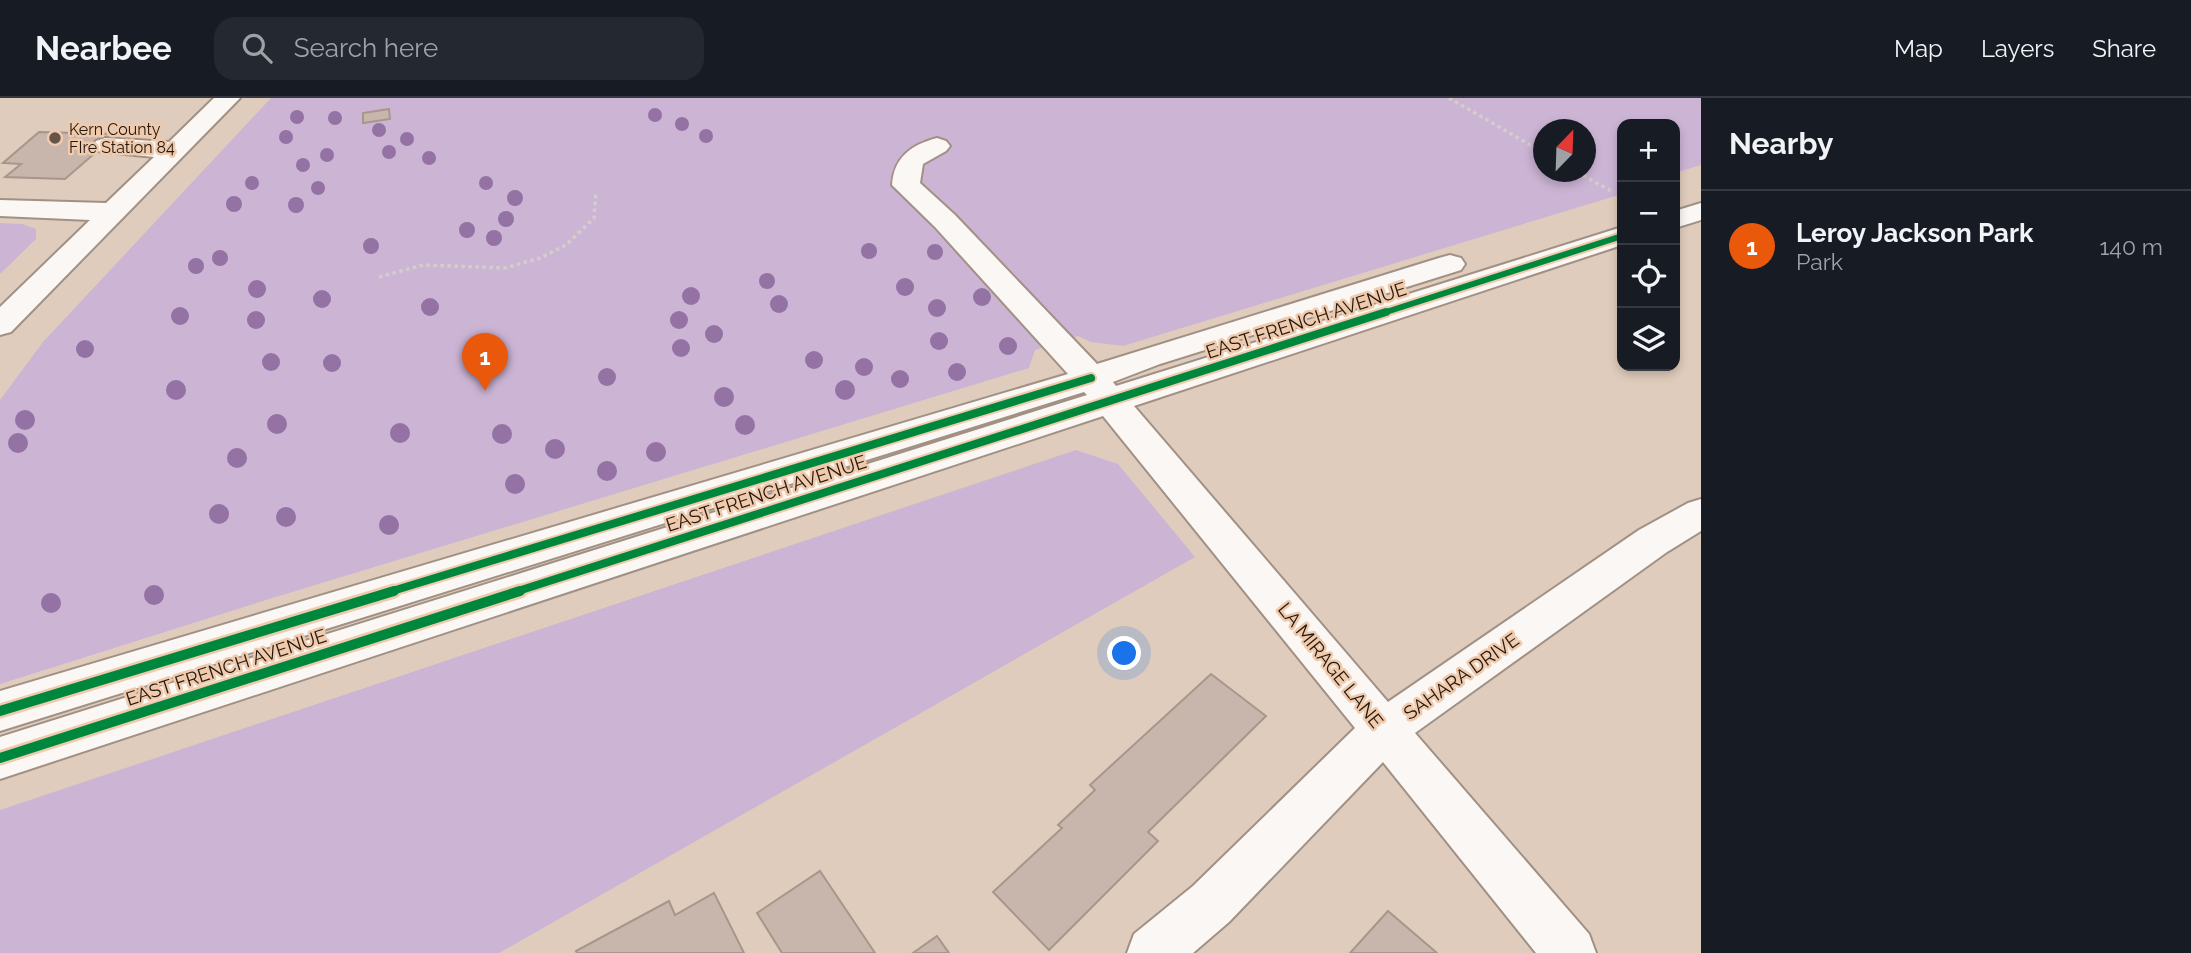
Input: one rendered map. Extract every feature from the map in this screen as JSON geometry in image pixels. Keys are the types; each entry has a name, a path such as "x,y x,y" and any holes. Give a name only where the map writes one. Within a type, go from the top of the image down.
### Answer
{"street":[{"path":"0,325 228,98"},
{"path":"105,146 176,150"},
{"name":"LA MIRAGE LANE","path":"937,146 922,150 912,159 906,171 906,184 1101,389 1570,953"},
{"path":"1680,193 1701,187"},
{"name":"EAST FRENCH AVENUE","path":"0,758 1101,389 1148,357 1617,201"},
{"path":"0,208 115,212"},
{"path":"1680,218 1701,211"},
{"name":"EAST FRENCH AVENUE","path":"0,710 1617,237"},
{"name":"SAHARA DRIVE","path":"1153,953 1211,904 1384,730 1653,541 1701,513"}],"path":[{"path":"1449,98 1533,147"},
{"path":"1591,182 1617,200"},
{"path":"379,277 423,265 505,268 540,258 566,245 594,218 596,191"}],"shaded area":[{"path":"271,98 1701,98 1701,165 1680,171 1680,119 1617,119 1617,196 1123,346 1091,342 1078,336 1035,350 1029,368 266,600 0,684 0,400 43,342"},
{"path":"0,223 22,224 36,229 36,239 0,274"},
{"path":"1076,450 1118,464 1195,557 499,953 0,953 0,810"}],"building":[{"path":"389,109 390,119 363,123 363,113"},
{"name":"Kern County FIre Station 84","path":"39,132 117,134 65,179 5,177 21,164 3,163"},
{"path":"1211,674 1266,716 1148,832 1158,841 1049,950 993,892 1062,828 1058,825 1095,790 1090,785"},
{"path":"820,871 875,953 782,953 757,913"},
{"path":"714,893 744,953 576,951 669,901 675,915"},
{"path":"1388,911 1437,953 1350,953"},
{"path":"937,936 949,953 913,953"}],"cycle path":[{"path":"0,758 1617,238"},
{"path":"0,711 1091,378"}],"place":[{"name":"Kern County FIre Station 84","path":"55,138"},
{"name":"Leroy Jackson Park","path":"485,391"}]}
